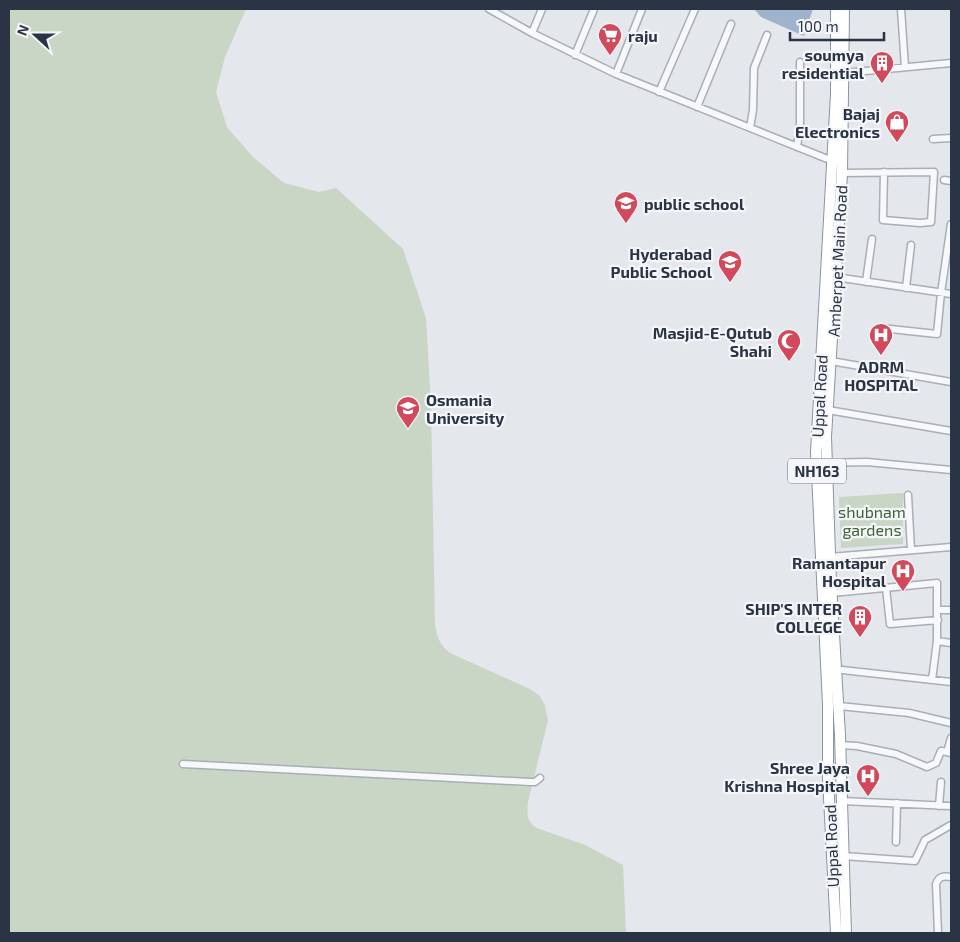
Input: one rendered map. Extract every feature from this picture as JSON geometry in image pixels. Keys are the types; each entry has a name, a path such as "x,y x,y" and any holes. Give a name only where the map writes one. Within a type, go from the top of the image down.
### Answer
{"highway":[{"name":"Uppal Road","path":"836,9 838,166 822,462 831,669 829,800 836,933"},
{"name":"Amberpet Main Road","path":"844,9 844,73 838,166 831,361 822,462 832,593 831,669 838,706 840,745 846,933"}],"street":[{"path":"489,9 532,33 616,74 838,166 884,172 934,172 931,222 883,220 884,172"},
{"path":"532,33 542,9"},
{"path":"575,55 594,9"},
{"path":"616,74 642,9"},
{"path":"659,92 695,9"},
{"path":"901,9 906,67"},
{"path":"697,107 731,24"},
{"path":"750,128 753,110 754,68 767,35"},
{"path":"797,148 800,125 800,62"},
{"path":"844,73 951,63"},
{"path":"933,139 951,138"},
{"path":"881,328 937,334 951,224"},
{"path":"866,282 872,239"},
{"path":"906,288 911,245"},
{"path":"835,277 951,294"},
{"path":"831,361 951,382"},
{"path":"828,410 951,432"},
{"path":"822,462 867,462 951,470"},
{"path":"908,495 911,550"},
{"path":"830,557 951,547"},
{"path":"832,593 937,583 938,641 932,680"},
{"path":"886,588 890,624 938,620"},
{"path":"938,610 951,610"},
{"path":"938,641 951,643"},
{"path":"831,669 951,682"},
{"path":"838,706 909,713 951,723"},
{"path":"840,745 857,746 896,754 927,767 936,763 941,751 949,753 951,738"},
{"path":"183,764 530,782 535,782 540,778"},
{"path":"939,806 941,782"},
{"path":"842,800 951,806"},
{"path":"896,842 897,804"},
{"path":"843,856 915,861 925,840 951,825"},
{"path":"938,933 936,884 938,879 943,876 951,877"}],"green space":[{"path":"9,9 246,9 225,57 216,92 227,127 252,156 284,183 319,192 336,188 403,249 426,318 431,405 435,624 438,637 450,653 530,689 540,696 545,706 548,720 528,802 529,820 537,828 585,845 623,865 626,933 9,933"},
{"name":"shubnam gardens","path":"903,493 903,544 841,548 839,497"}],"water":[{"path":"754,9 813,9 804,36 761,17"}],"place":[{"name":"raju","path":"610,56"},
{"name":"soumya residential","path":"882,84"},
{"name":"Bajaj Electronics","path":"897,143"},
{"name":"public school","path":"626,224"},
{"name":"Hyderabad Public School","path":"730,283"},
{"name":"ADRM HOSPITAL","path":"881,356"},
{"name":"Masjid-E-Qutub Shahi","path":"789,362"},
{"name":"Osmania University","path":"408,429"},
{"name":"Ramantapur Hospital","path":"903,592"},
{"name":"SHIP'S INTER COLLEGE","path":"860,638"},
{"name":"Shree Jaya Krishna Hospital","path":"868,797"}]}
